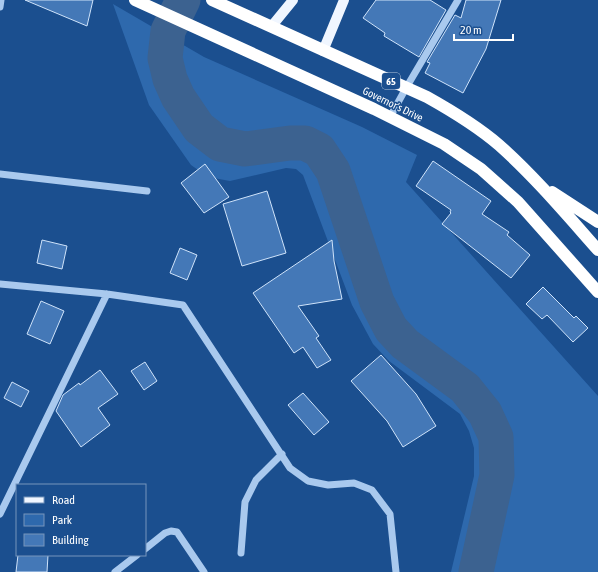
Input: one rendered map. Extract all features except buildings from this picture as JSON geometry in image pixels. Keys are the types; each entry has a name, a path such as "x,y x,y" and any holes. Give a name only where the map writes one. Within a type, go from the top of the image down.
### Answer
{"highway":[{"name":"Governor's Drive","path":"135,0 390,117 444,144 481,169 518,202 598,292"},
{"name":"Governor's Drive","path":"212,0 428,97 461,116 498,144 536,181 598,250"},
{"path":"536,181 598,222"}],"main road":[{"path":"271,27 292,0"},
{"path":"323,51 344,0"}],"street":[{"path":"0,7 1,0"},
{"path":"390,117 458,0"},
{"path":"0,174 147,190"},
{"path":"0,284 107,294 183,305 290,468 308,481 328,484 354,483 372,490 390,514 396,572"},
{"path":"0,514 107,294"},
{"path":"241,553 245,502 256,480 282,454"},
{"path":"146,548 165,533 171,531 177,532 204,572"},
{"path":"115,572 136,556"}],"green space":[{"path":"113,4 204,57 362,127 417,155 406,182 598,396 598,572 451,572 474,476 474,448 469,431 460,414 389,361 373,344 352,305 303,175 296,169 286,168 230,181 208,177 191,165 149,105"}],"waterway":[{"path":"183,0 168,31 165,58 170,79 178,97 199,128 220,144 245,149 290,143 305,143 319,150 333,171 377,302 391,329 405,344 465,388 485,413 496,437 497,475 476,572"}]}
